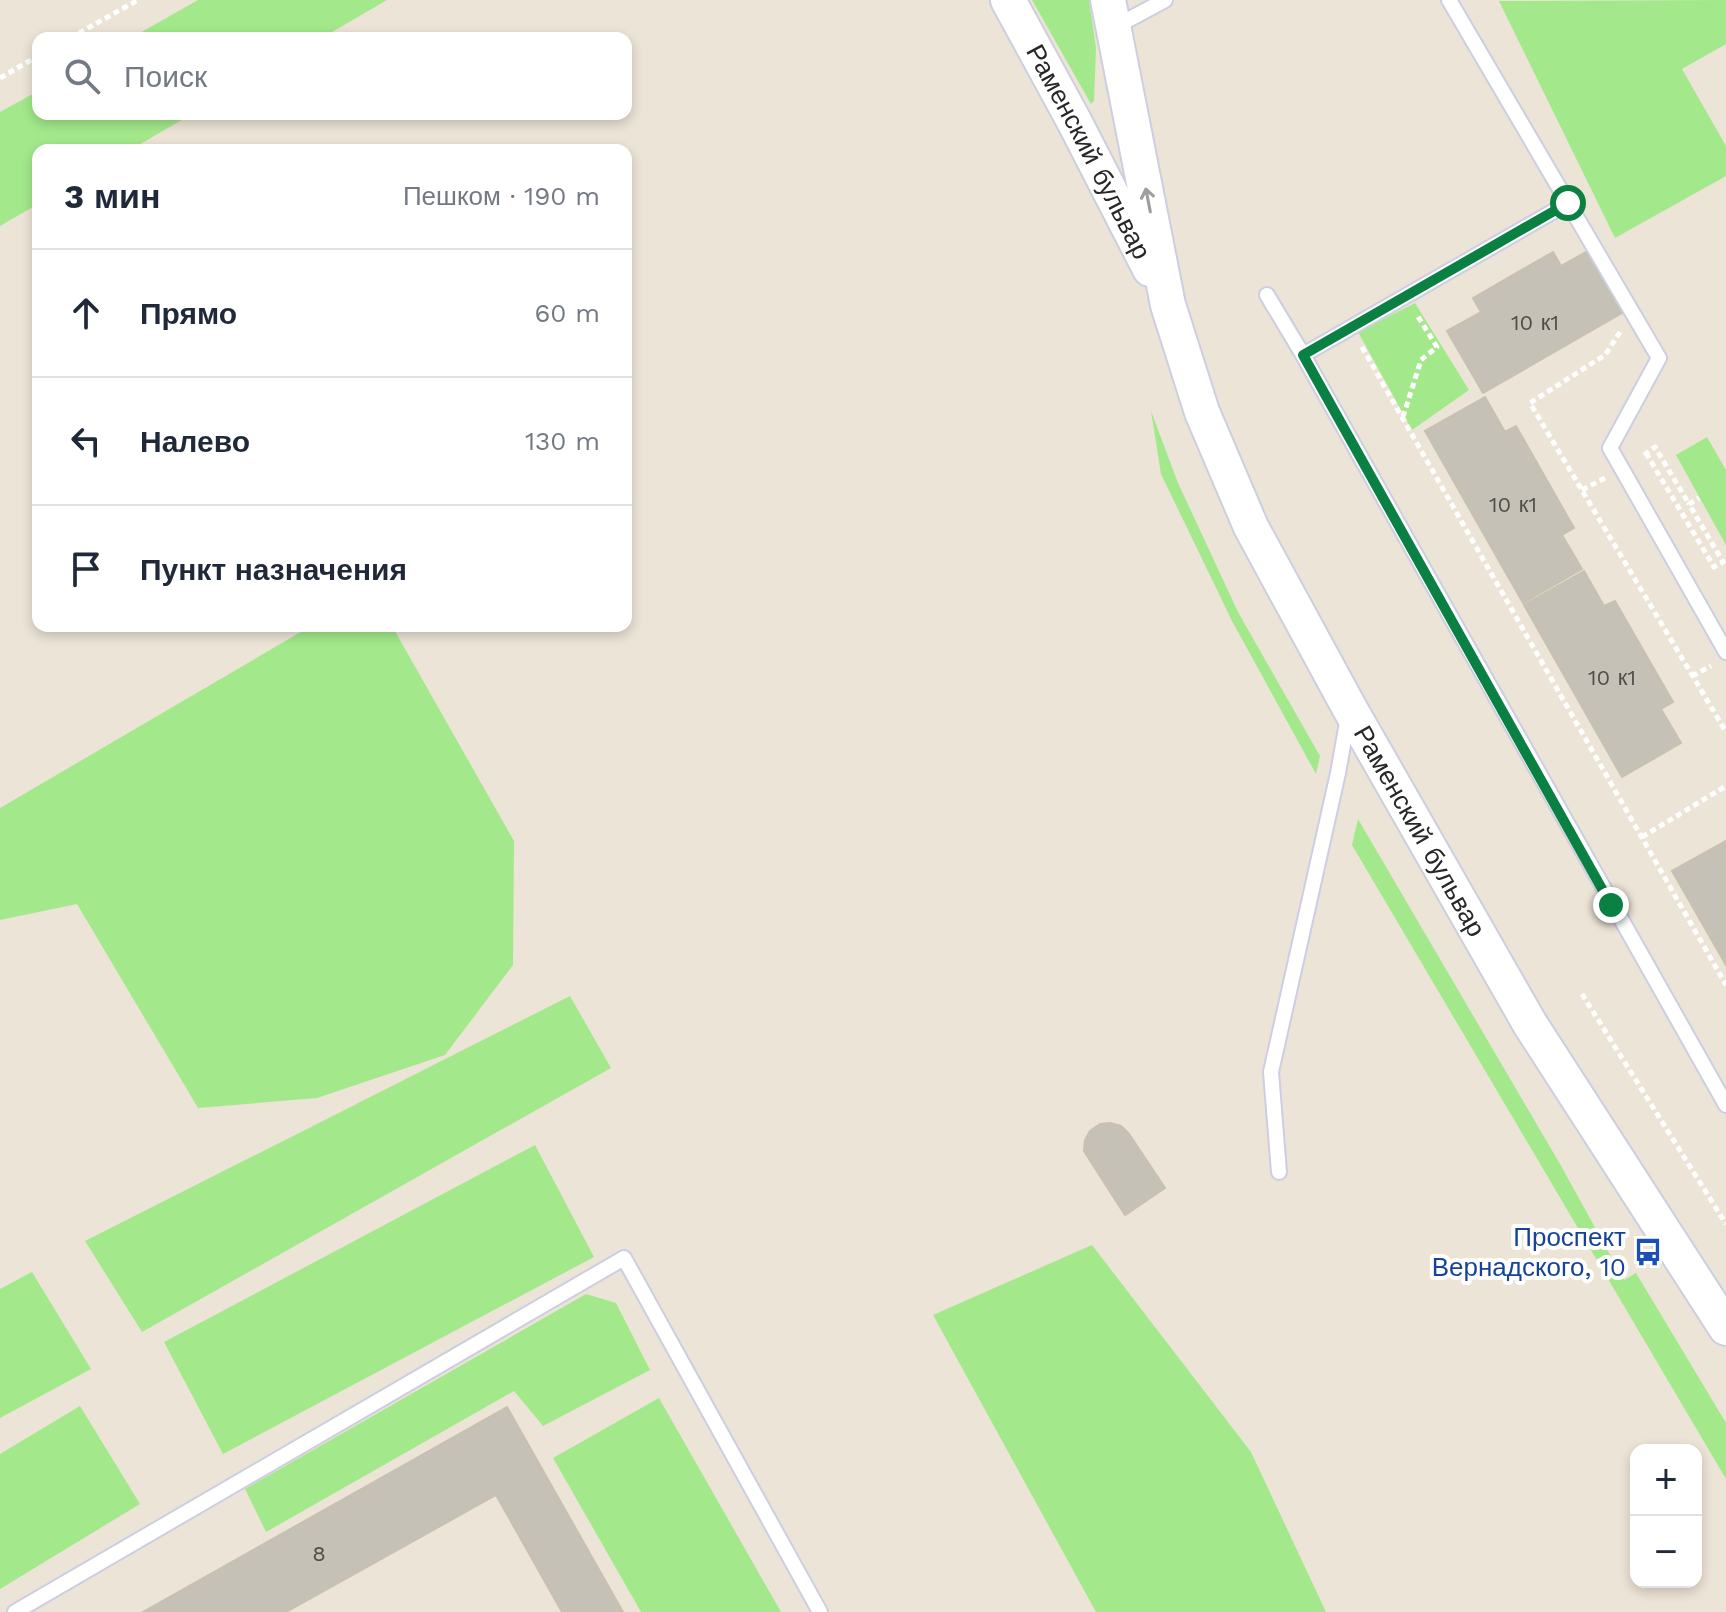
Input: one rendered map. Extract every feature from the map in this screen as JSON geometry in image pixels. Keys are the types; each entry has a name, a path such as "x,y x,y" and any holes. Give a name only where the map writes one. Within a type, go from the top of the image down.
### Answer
{"street":[{"name":"Раменский бульвар","path":"1008,0 1168,305"},
{"name":"Раменский бульвар","path":"1111,14 1168,305 1202,412 1251,527 1350,709 1530,1024 1726,1328"}],"lane":[{"path":"1111,14 1165,0"},
{"path":"1449,0 1659,358 1610,448 1726,652"},
{"path":"1303,355 1568,203"},
{"path":"1267,295 1726,1105"},
{"path":"1279,1172 1271,1072 1350,709"},
{"path":"15,1612 624,1258 820,1612"}],"path":[{"path":"81,32 138,0"},
{"path":"0,78 32,59"},
{"path":"1403,418 1421,360 1437,347 1406,296"},
{"path":"1352,328 1726,985"},
{"path":"1646,453 1714,567 1723,562 1655,447"},
{"path":"1689,504 1699,498"},
{"path":"1642,837 1726,786"},
{"path":"1582,994 1726,1224"}],"green space":[{"path":"198,0 387,0 332,32 142,32"},
{"path":"1032,0 1089,0 1096,48 1094,101 1091,104"},
{"path":"1726,0 1726,44 1682,69 1726,146 1726,176 1615,238 1499,1"},
{"path":"32,94 32,120 182,120 140,144 32,144 32,207 0,226 0,112"},
{"path":"1415,303 1469,390 1412,430 1358,332"},
{"path":"1151,411 1178,483 1238,612 1320,756 1316,774 1232,621 1161,474"},
{"path":"1707,437 1726,470 1726,545 1676,455"},
{"path":"301,632 395,632 514,841 513,965 445,1055 317,1098 198,1108 77,904 0,920 0,808"},
{"path":"1358,819 1560,1164 1624,1280 1636,1273 1726,1423 1726,1479 1352,845"},
{"path":"570,996 611,1068 142,1332 85,1241"},
{"path":"535,1145 594,1257 223,1454 164,1342"},
{"path":"1092,1245 1251,1452 1326,1612 1096,1612 933,1315"},
{"path":"32,1272 91,1369 0,1418 0,1289"},
{"path":"586,1294 616,1303 650,1370 543,1426 514,1391 266,1532 245,1489"},
{"path":"659,1398 781,1612 641,1612 553,1458"},
{"path":"80,1406 140,1504 0,1589 0,1454"}],"building":[{"path":"1553,252 1561,266 1586,252 1622,313 1483,393 1447,331 1481,312 1473,298"},
{"path":"1485,397 1505,432 1516,426 1574,528 1562,535 1582,569 1523,603 1425,431"},
{"path":"1584,571 1604,606 1615,601 1673,702 1661,709 1681,743 1622,777 1524,605"},
{"path":"1726,841 1726,965 1672,871"},
{"path":"1100,1124 1121,1126 1129,1134 1165,1188 1125,1215 1084,1151 1090,1131"},
{"path":"507,1407 623,1612 562,1612 496,1495 286,1612 143,1612"}],"place":[{"name":"Проспект Вернадского, 10","path":"1648,1252"}],"route":[{"path":"1568,203 1303,355 1611,905"}]}
